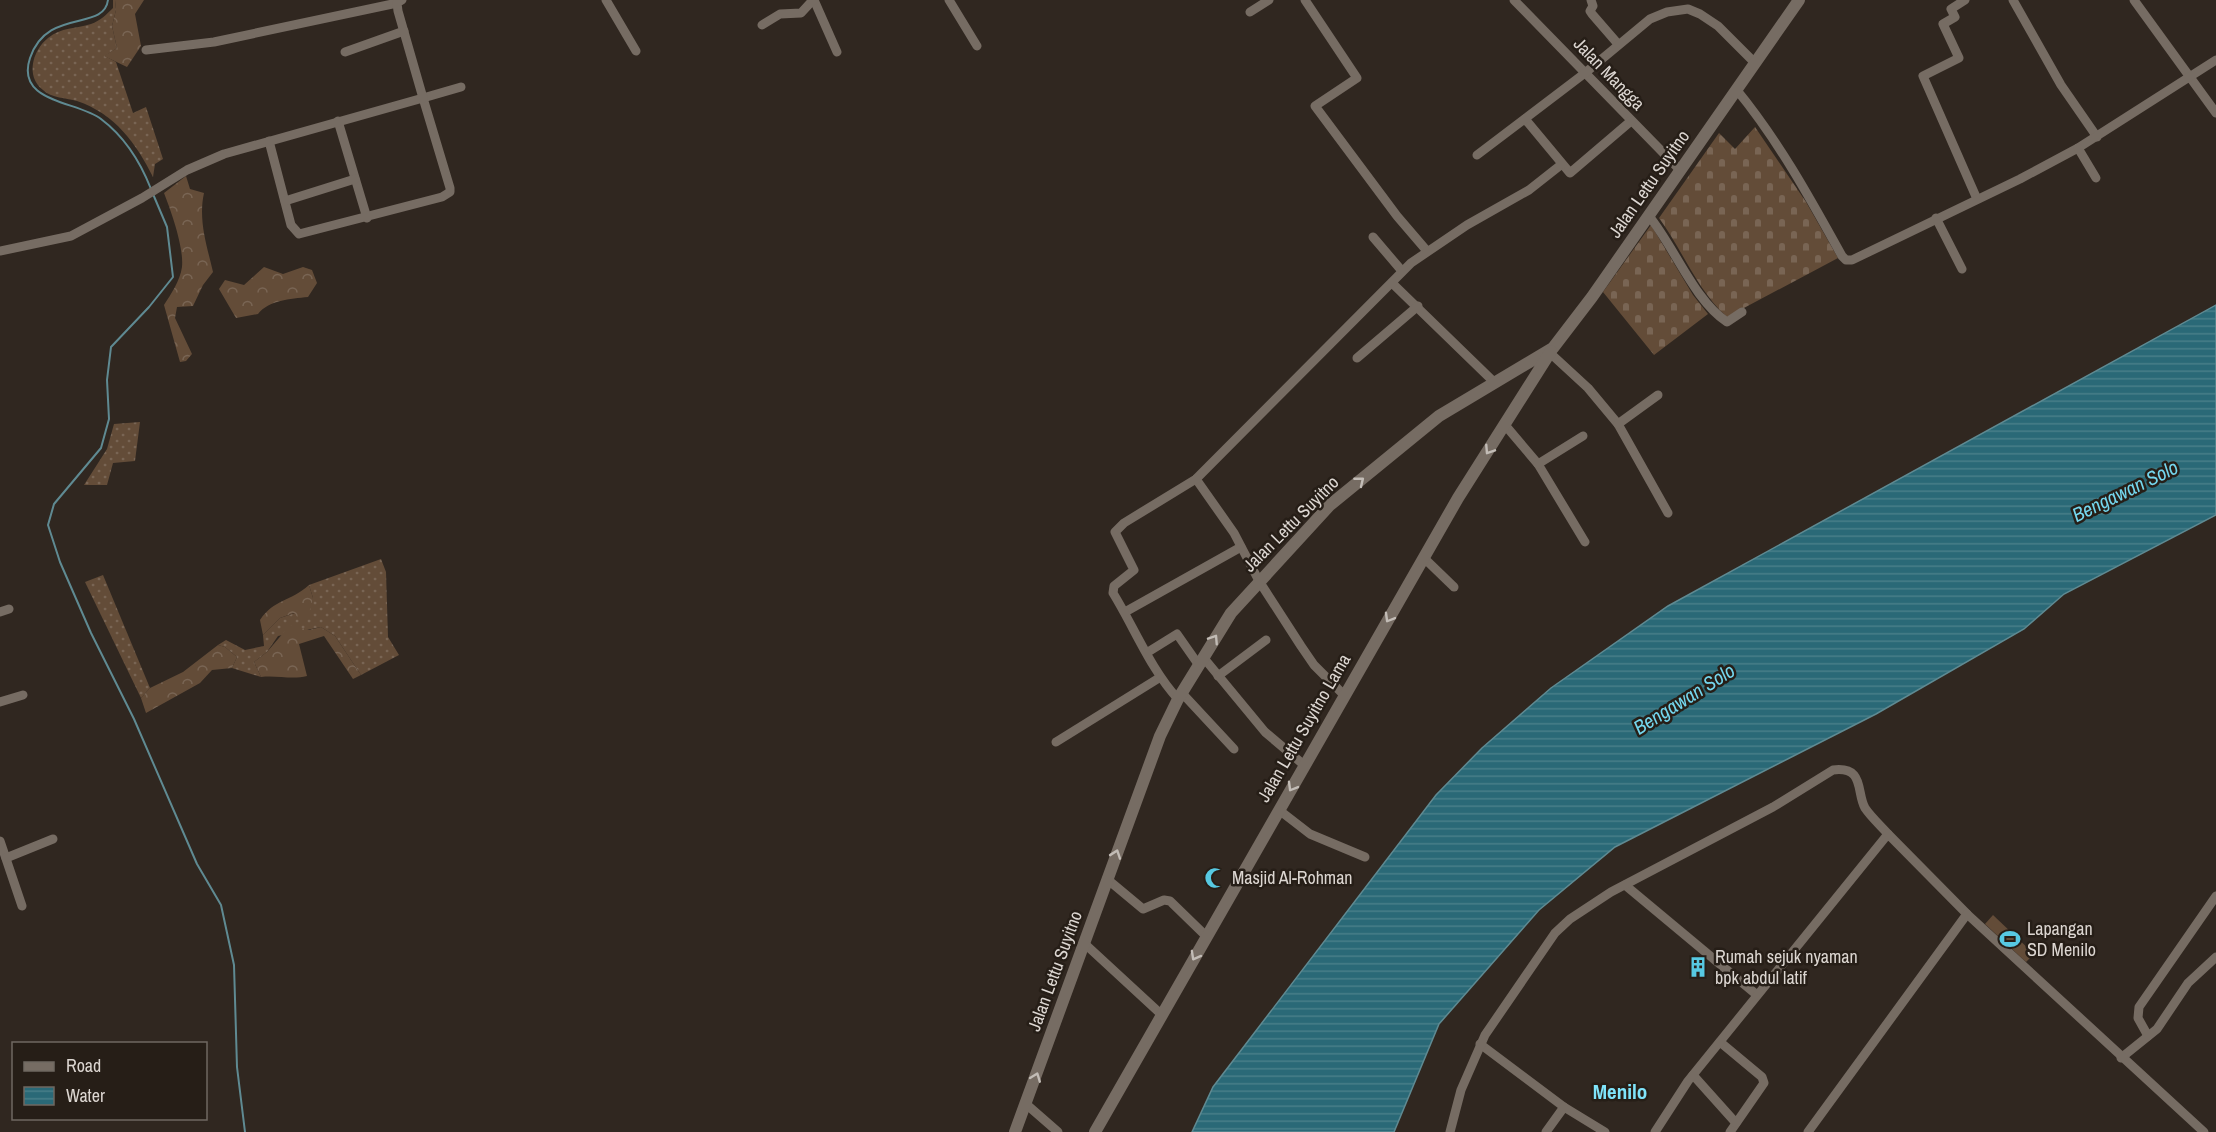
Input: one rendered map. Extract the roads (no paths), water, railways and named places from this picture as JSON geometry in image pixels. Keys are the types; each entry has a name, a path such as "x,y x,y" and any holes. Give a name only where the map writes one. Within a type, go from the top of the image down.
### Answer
{"main road":[{"name":"Jalan Lettu Suyitno","path":"1016,1132 1086,944 1134,800 1180,696 1231,613 1330,505 1439,416 1552,350 1649,216 1799,0"},
{"name":"Jalan Lettu Suyitno Lama","path":"1095,1132 1458,498 1552,350"},
{"path":"1518,370 1527,369 1533,373 1530,385"}],"street":[{"path":"606,0 636,51"},
{"path":"762,25 780,14 801,13 814,0 837,52"},
{"path":"950,0 976,46"},
{"path":"1250,12 1269,0"},
{"path":"1305,0 1357,78 1315,106 1397,216 1427,251"},
{"path":"1591,0 1593,6 1590,11 1618,44"},
{"path":"1965,0 1951,9 1955,17 1943,24 1959,58 1923,76 1977,199"},
{"path":"2013,0 2061,85 2097,137"},
{"name":"Jalan Mangga","path":"1517,1 1680,170"},
{"path":"2135,1 2192,76 2216,113"},
{"path":"146,50 214,42 399,2 404,32 450,192 442,197 367,218 299,234 293,230 269,141"},
{"path":"1477,155 1585,73 1650,19 1677,9 1688,9 1718,26 1755,63"},
{"path":"345,52 404,32"},
{"path":"1736,89 1753,110 1799,180 1846,260 1977,199 2078,148 2216,60"},
{"path":"0,251 71,236 203,162 461,87"},
{"path":"1525,119 1570,173 1631,121"},
{"path":"338,121 367,218"},
{"path":"2078,148 2096,178"},
{"path":"1234,749 1159,678 1148,652 1113,589 1134,570 1115,532 1124,523 1196,479 1323,348 1402,271 1427,251 1529,190 1562,164"},
{"path":"285,201 355,179"},
{"path":"1649,216 1669,242 1699,296 1715,314 1726,322 1742,312"},
{"path":"1936,218 1962,269"},
{"path":"1373,237 1402,271"},
{"path":"1392,283 1494,383"},
{"path":"1357,358 1418,306"},
{"path":"1552,350 1618,424 1668,513"},
{"path":"1618,424 1658,395"},
{"path":"1505,425 1538,464 1585,542"},
{"path":"1538,464 1582,436"},
{"path":"1196,479 1314,664 1344,695"},
{"path":"1125,612 1241,547"},
{"path":"1424,558 1455,587"},
{"path":"1148,652 1177,634 1200,661 1218,676 1265,732 1304,765"},
{"path":"1218,676 1266,640"},
{"path":"1056,742 1159,678"},
{"path":"0,702 23,695"},
{"path":"1450,1132 1461,1090 1480,1044 1501,1007 1555,933 1570,919 1625,885 1773,807 1833,770 1842,769 1855,777 1861,786 1864,807 1967,914 2204,1132"},
{"path":"1279,810 1310,834 1365,857"},
{"path":"1655,1132 1693,1075 1888,834"},
{"path":"6,858 53,839"},
{"path":"0,841 22,906"},
{"path":"1107,879 1143,909 1164,900 1170,901 1206,936"},
{"path":"1625,885 1757,995"},
{"path":"2148,1036 2138,1018 2139,1007 2216,896"},
{"path":"1808,1132 1967,914"},
{"path":"1086,944 1162,1015"},
{"path":"2121,1058 2165,1021 2188,983 2216,957"},
{"path":"1720,1042 1764,1080 1730,1132"},
{"path":"1480,1044 1564,1107 1605,1132"},
{"path":"1693,1075 1736,1122"},
{"path":"1026,1104 1058,1132"},
{"path":"1546,1132 1564,1107"}],"water":[{"name":"Bengawan Solo","path":"2216,305 2216,515 2064,594 2024,629 1876,714 1615,847 1539,910 1439,1024 1394,1132 1192,1132 1213,1087 1436,795 1482,748 1551,688 1668,606"}],"waterway":[{"path":"108,0 104,10 97,15 61,26 49,32 38,42 30,58 28,73 32,84 40,92 51,99 91,113 110,126 131,150 151,189"},
{"path":"153,194 167,227 173,277 149,307 111,347 107,380 109,419 101,448 54,504 48,525 60,562 91,633 134,719 197,864 221,905 234,965 237,1067 245,1132"}],"place":[{"name":"Masjid Al-Rohman","path":"1215,878"},
{"name":"Lapangan SD Menilo","path":"2010,939"},
{"name":"Rumah sejuk nyaman bpk abdul latif","path":"1698,967"}],"district":[{"name":"Menilo","path":"1620,1092"}]}
